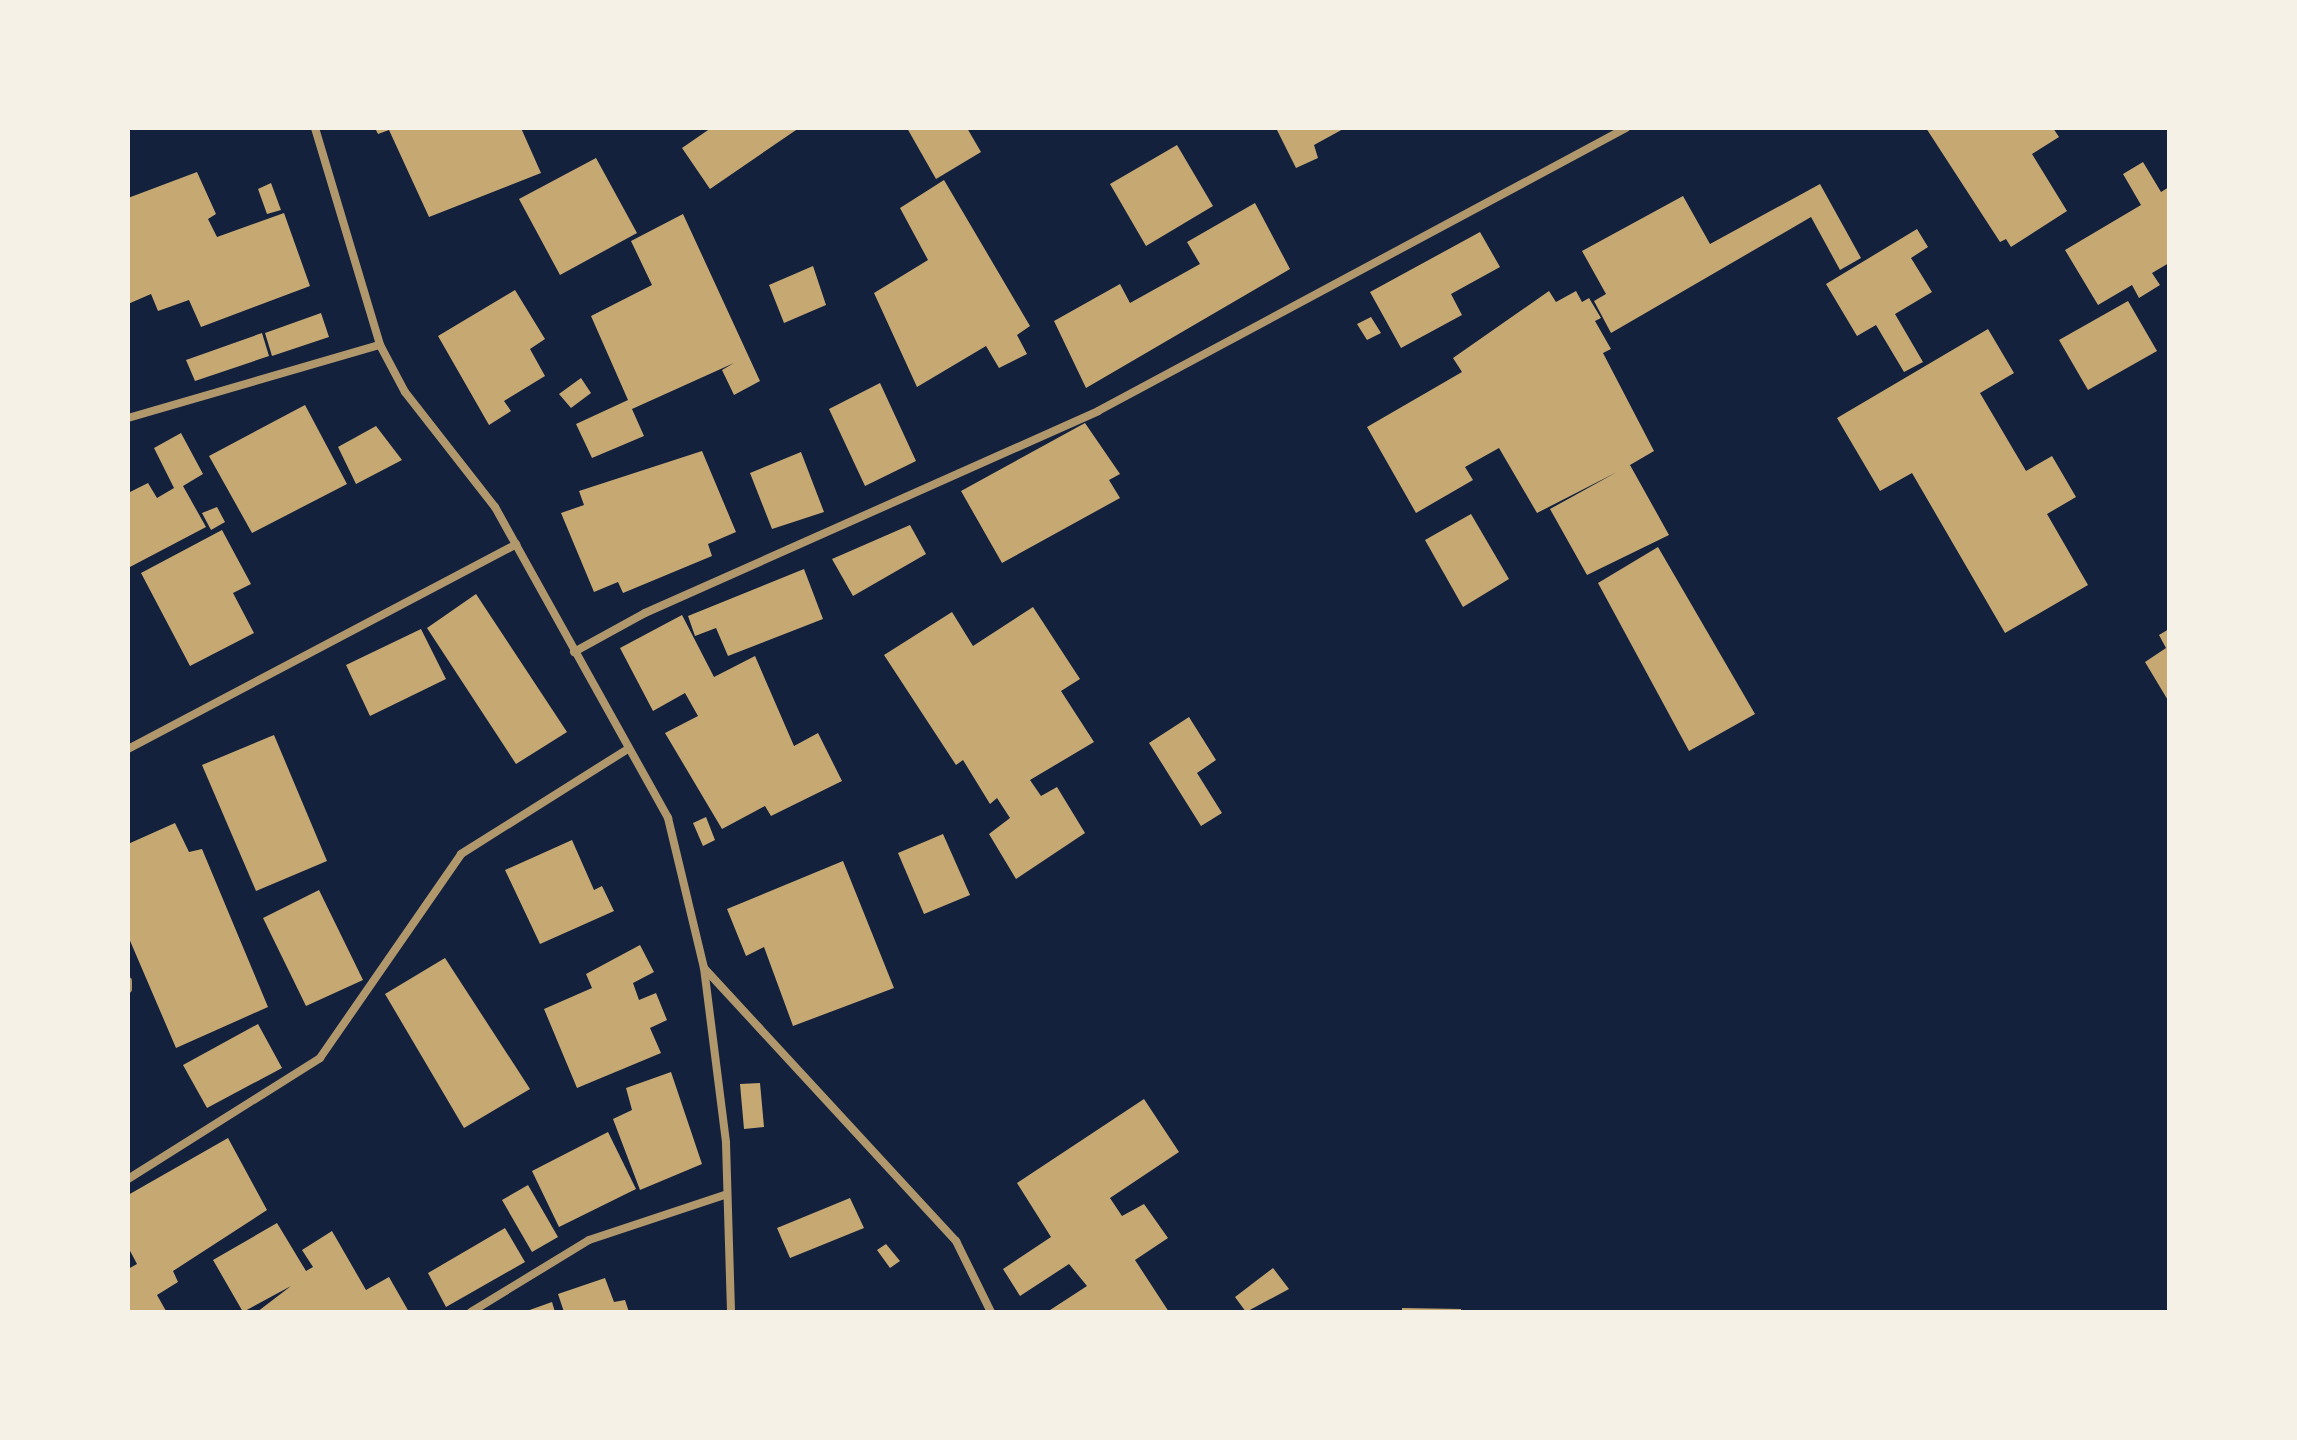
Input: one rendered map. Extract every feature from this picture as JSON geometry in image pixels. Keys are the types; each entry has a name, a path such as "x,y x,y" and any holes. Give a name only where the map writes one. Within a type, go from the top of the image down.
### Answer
{"street":[{"path":"315,128 380,345 516,544 668,818 704,968 726,1143 724,1195 731,1312"},
{"path":"574,652 1098,411 1626,128"},
{"path":"128,418 380,345"},
{"path":"128,749 516,544"},
{"path":"128,1179 320,1058 461,854 628,749"},
{"path":"704,968 956,1241 991,1312"},
{"path":"128,981 128,989"},
{"path":"471,1312 589,1240 724,1195"}],"building":[{"path":"375,128 521,128 541,173 429,217 389,130 378,134"},
{"path":"711,128 799,128 710,189 682,148"},
{"path":"907,128 967,128 981,152 936,179"},
{"path":"1276,128 1345,128 1314,145 1318,158 1296,168"},
{"path":"1926,128 2053,128 2059,137 2032,154 2067,211 2011,247 2006,239 2000,242"},
{"path":"1177,145 1213,206 1146,246 1110,184"},
{"path":"596,158 637,233 560,275 519,199"},
{"path":"2143,162 2161,192 2169,187 2169,263 2152,273 2160,285 2139,298 2132,285 2098,305 2065,250 2141,205 2123,174"},
{"path":"197,172 216,214 208,219 217,237 284,213 310,286 201,327 189,300 158,311 151,294 128,304 128,198"},
{"path":"944,180 1030,326 1017,335 1027,354 999,368 986,346 917,387 874,293 928,260 900,208"},
{"path":"271,183 281,210 267,214 258,189"},
{"path":"1820,184 1861,258 1840,270 1811,217 1611,333 1594,301 1606,294 1582,251 1683,196 1710,244"},
{"path":"1255,203 1290,269 1086,388 1054,321 1120,284 1130,303 1200,264 1187,242"},
{"path":"683,214 760,381 734,395 722,370 734,363 632,409 644,436 592,458 576,424 628,400 591,316 652,285 631,241"},
{"path":"1917,229 1928,247 1911,258 1932,292 1895,314 1923,362 1904,372 1876,325 1857,336 1826,284"},
{"path":"1480,232 1500,267 1451,294 1462,315 1401,348 1370,292"},
{"path":"813,266 826,305 784,323 769,285"},
{"path":"515,290 545,339 530,349 545,376 504,401 511,411 489,425 438,336"},
{"path":"1549,291 1556,302 1576,291 1582,302 1589,298 1601,318 1595,321 1611,349 1603,353 1654,451 1630,465 1669,535 1587,575 1550,509 1617,472 1537,513 1499,448 1465,467 1473,480 1416,513 1367,427 1462,372 1453,358"},
{"path":"2128,301 2157,351 2088,390 2059,340"},
{"path":"321,313 329,337 272,356 265,333"},
{"path":"1371,317 1381,333 1367,340 1357,324"},
{"path":"1988,329 2014,373 1980,393 2026,471 2052,456 2076,497 2047,514 2088,585 2005,633 1912,473 1880,491 1837,418"},
{"path":"262,333 269,356 195,381 186,360"},
{"path":"581,378 591,393 571,408 559,394"},
{"path":"880,383 916,461 865,486 829,409"},
{"path":"305,405 347,484 252,533 209,456"},
{"path":"1085,423 1120,474 1109,480 1120,498 1002,563 961,491"},
{"path":"376,426 402,460 356,484 338,447"},
{"path":"181,433 203,474 183,486 206,527 128,568 128,493 148,483 157,498 174,488 154,448"},
{"path":"702,451 736,532 708,544 712,556 623,593 618,582 594,592 561,513 584,505 579,491"},
{"path":"801,452 824,512 772,529 750,473"},
{"path":"217,507 225,522 211,530 202,513"},
{"path":"1471,514 1509,579 1463,607 1425,540"},
{"path":"910,525 926,554 853,596 832,559"},
{"path":"222,530 251,584 233,593 254,633 190,666 141,573"},
{"path":"1658,547 1755,714 1689,751 1598,583"},
{"path":"804,569 823,619 728,656 716,628 695,636 688,616"},
{"path":"476,594 567,732 516,764 427,628"},
{"path":"1033,607 1080,679 1061,691 1094,742 1030,780 1041,796 1057,787 1085,833 1016,879 989,834 1010,818 997,798 990,804 963,760 956,765 884,655 952,612 973,646"},
{"path":"682,615 714,677 755,656 794,746 818,733 842,781 771,816 765,806 722,829 665,733 698,716 685,693 653,711 620,648"},
{"path":"421,629 446,679 370,716 346,665"},
{"path":"2169,629 2169,702 2145,662 2166,648 2159,635"},
{"path":"1189,717 1216,760 1197,773 1222,813 1201,826 1149,743"},
{"path":"274,735 327,861 256,891 202,765"},
{"path":"706,817 715,840 703,846 693,823"},
{"path":"175,823 189,852 202,849 268,1007 176,1048 128,936 128,844"},
{"path":"943,834 970,895 924,914 898,853"},
{"path":"572,840 594,890 602,886 614,911 540,944 505,870"},
{"path":"843,861 894,988 793,1026 764,947 746,956 727,909"},
{"path":"319,890 363,980 306,1006 263,918"},
{"path":"640,945 654,972 633,983 639,1000 656,993 667,1020 650,1028 661,1053 577,1088 544,1009 592,988 586,974"},
{"path":"445,958 530,1089 464,1128 385,994"},
{"path":"258,1024 282,1068 207,1108 183,1065"},
{"path":"671,1072 702,1164 640,1190 613,1119 632,1110 626,1088"},
{"path":"760,1083 764,1127 744,1129 740,1084"},
{"path":"1144,1099 1179,1152 1110,1198 1122,1216 1144,1204 1168,1238 1135,1260 1169,1312 1047,1312 1087,1286 1069,1264 1020,1296 1003,1269 1051,1237 1017,1183"},
{"path":"608,1132 636,1189 559,1227 532,1171"},
{"path":"228,1138 267,1210 173,1271 178,1282 157,1295 166,1311 128,1312 128,1269 137,1264 128,1247 128,1195"},
{"path":"528,1185 558,1237 532,1252 502,1200"},
{"path":"850,1198 864,1228 790,1258 777,1228"},
{"path":"277,1223 306,1271 313,1267 302,1250 332,1231 366,1290 389,1277 409,1312 257,1312 291,1286 243,1312 213,1260"},
{"path":"505,1228 525,1262 446,1307 428,1273"},
{"path":"886,1244 900,1261 890,1268 877,1250"},
{"path":"1273,1268 1289,1289 1246,1312 1235,1297"},
{"path":"605,1278 614,1302 625,1300 629,1312 564,1312 558,1294"},
{"path":"552,1302 555,1312 524,1312"},
{"path":"1402,1308 1461,1309 1461,1312 1402,1312"}]}
